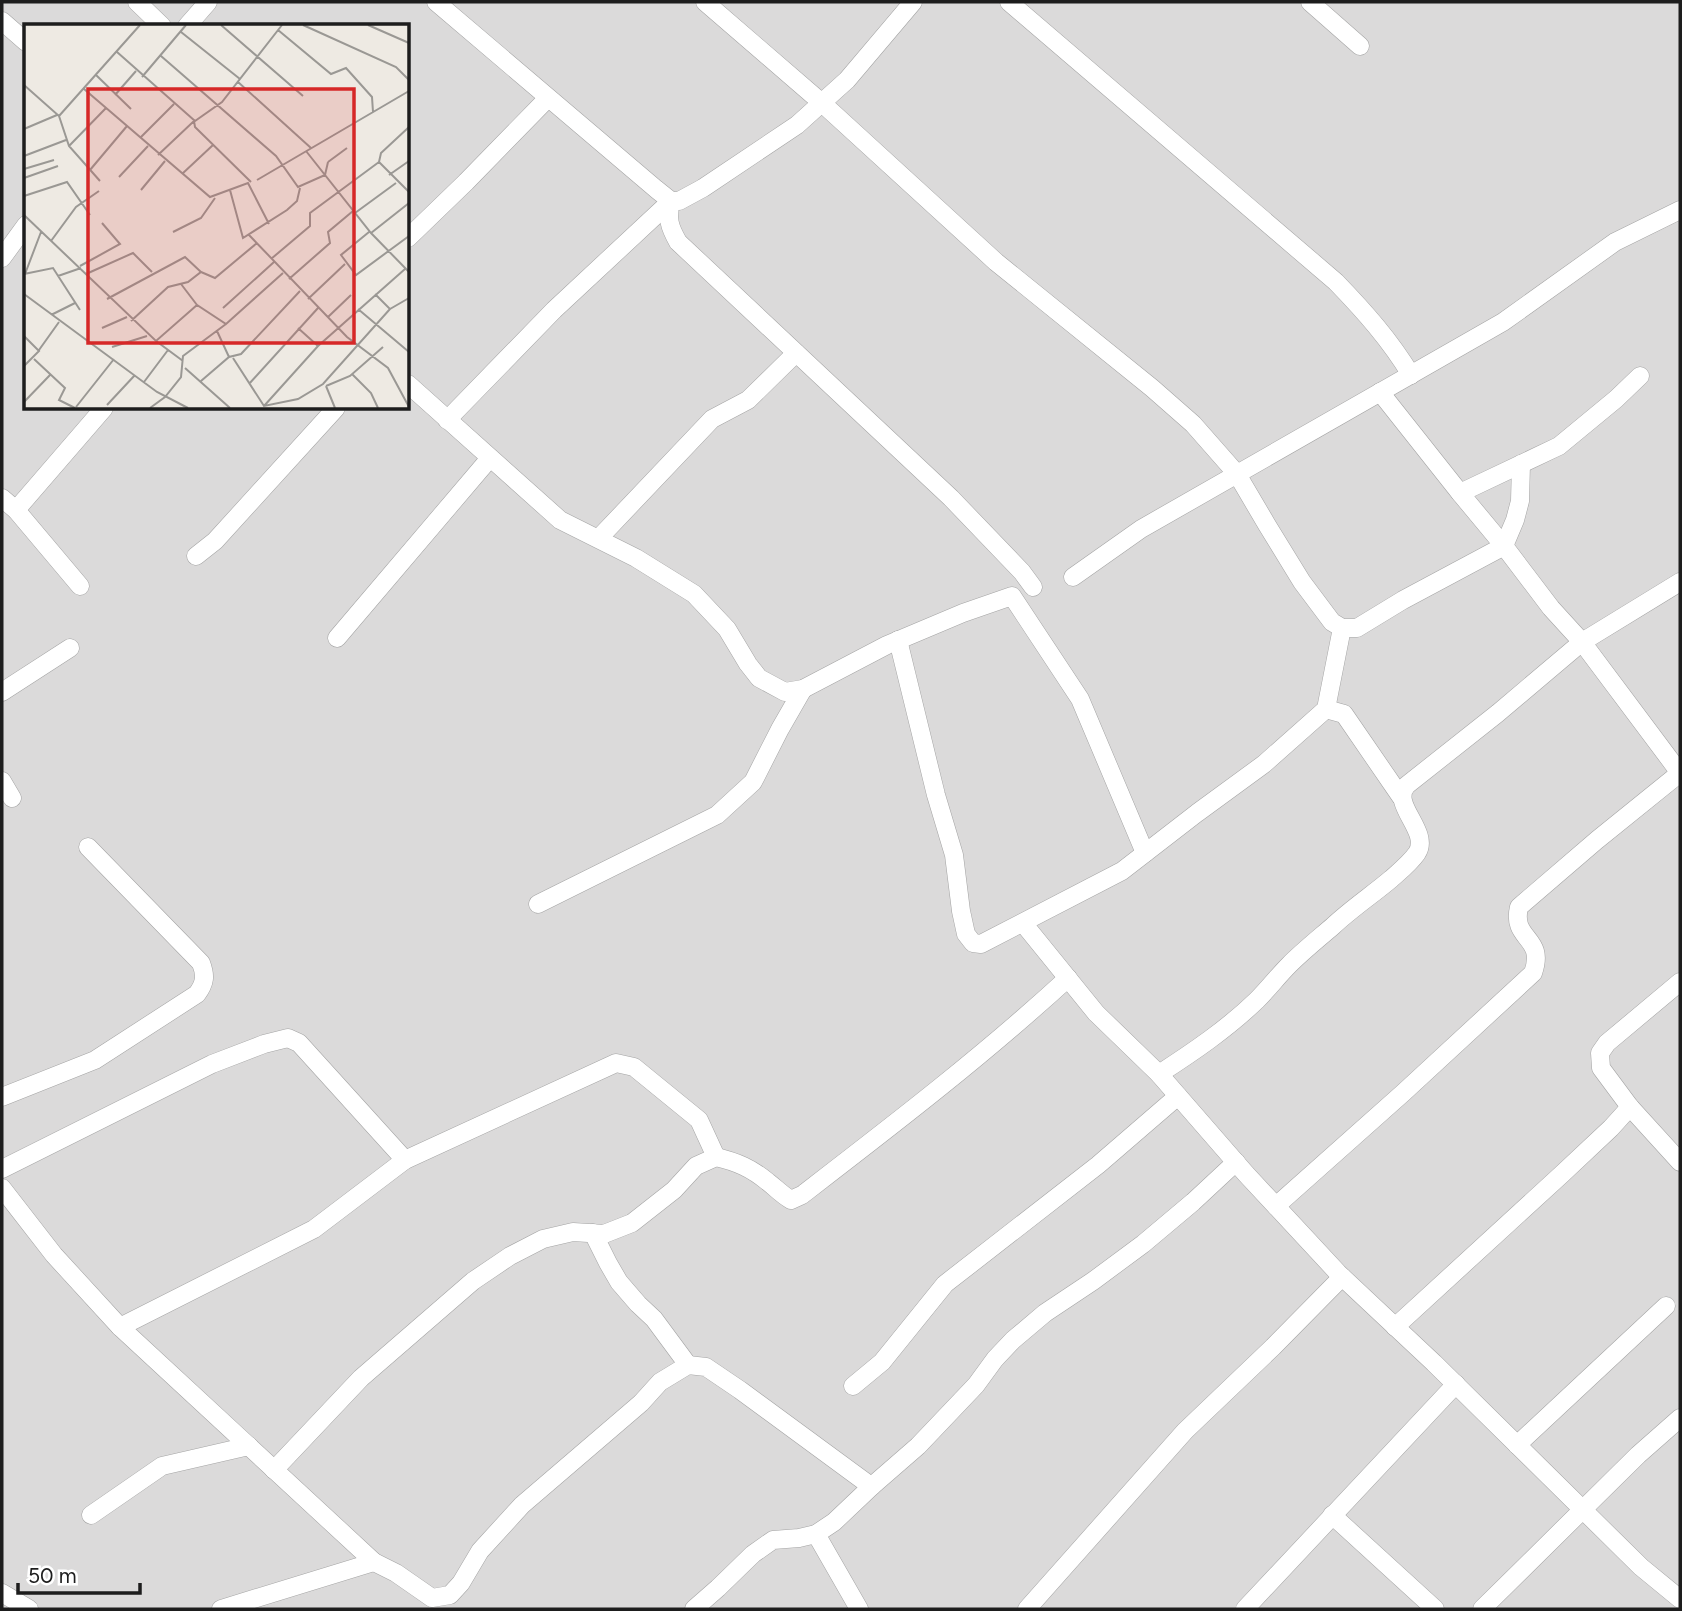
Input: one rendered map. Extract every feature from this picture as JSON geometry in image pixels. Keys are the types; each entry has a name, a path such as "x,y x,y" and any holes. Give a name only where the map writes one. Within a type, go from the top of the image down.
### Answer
{"street":[{"path":"137,2 160,24"},
{"path":"189,24 208,2"},
{"path":"436,2 671,201 679,201 703,188 797,125 846,80 913,2"},
{"path":"705,2 822,103 996,262 1193,424 1237,474 1302,582 1332,622 1342,628 1357,628 1504,546 1516,520 1520,501 1521,464"},
{"path":"1009,2 1336,282 1397,351 1411,375"},
{"path":"1310,2 1360,46"},
{"path":"2,21 24,40"},
{"path":"410,236 548,98"},
{"path":"671,201 667,216 678,242 951,498 1033,587"},
{"path":"447,420 554,310 671,201"},
{"path":"1073,577 1141,529 1503,322 1615,242 1680,210"},
{"path":"2,258 24,228"},
{"path":"599,538 712,419 748,400 796,352"},
{"path":"1460,493 1559,446 1640,376"},
{"path":"410,386 561,520 636,558 694,594 727,629 759,678 785,692 803,689 898,640 1012,596 1080,699 1145,853"},
{"path":"1276,1206 1533,973 1536,955 1533,944 1519,928 1519,907 1680,773 1582,642 1551,608 1380,392"},
{"path":"80,586 9,504 102,410"},
{"path":"197,556 215,541 334,410"},
{"path":"337,638 490,458"},
{"path":"1401,797 1402,790 1407,785 1582,642 1680,582"},
{"path":"898,640 954,855 961,912 968,939 981,944 1122,871 1264,764 1326,709 1342,628"},
{"path":"2,692 70,648"},
{"path":"538,904 717,815 753,782 803,689"},
{"path":"1159,1074 1195,1051 1233,1021 1308,948 1408,865 1419,850 1420,842 1416,830 1401,797 1344,713 1326,709"},
{"path":"2,781 12,798"},
{"path":"2,1097 95,1060 197,994 204,984 205,974 201,964 88,847"},
{"path":"1023,923 1096,1013 1159,1074 1342,1276 1456,1384 1641,1567 1680,1598"},
{"path":"274,1470 361,1378 473,1281 510,1256 543,1238 573,1231 604,1234 632,1223 674,1190 695,1166 716,1157 740,1163 791,1200 802,1195 939,1089 1018,1024 1068,978"},
{"path":"1680,982 1607,1043 1600,1054 1601,1068 1630,1107 1680,1162"},
{"path":"2,1169 212,1064 288,1038 299,1043 405,1160"},
{"path":"120,1327 314,1228 405,1160 616,1063 634,1067 699,1120 716,1157"},
{"path":"853,1386 882,1362 945,1284 1098,1165 1178,1096"},
{"path":"1395,1327 1562,1174 1630,1107"},
{"path":"694,1609 753,1554 773,1540 816,1534 834,1522 918,1446 976,1385 1013,1340 1045,1313 1143,1244 1236,1162"},
{"path":"2,1188 54,1255 120,1327 374,1562 396,1573 447,1609"},
{"path":"593,1233 620,1282 654,1319 688,1365"},
{"path":"1027,1609 1185,1431 1342,1276"},
{"path":"1517,1445 1667,1306"},
{"path":"432,1598 450,1595 461,1583 480,1551 522,1505 640,1403 660,1382 688,1365 705,1367 729,1382 867,1485 872,1486"},
{"path":"1245,1609 1456,1384"},
{"path":"1482,1609 1582,1509 1680,1418"},
{"path":"91,1516 162,1466 249,1447"},
{"path":"1332,1515 1435,1609"},
{"path":"816,1534 859,1609"},
{"path":"221,1609 374,1562"},
{"path":"2,1593 29,1609"}],"shaded area":[{"path":"2,2 1680,2 1680,1609 2,1609"}]}
